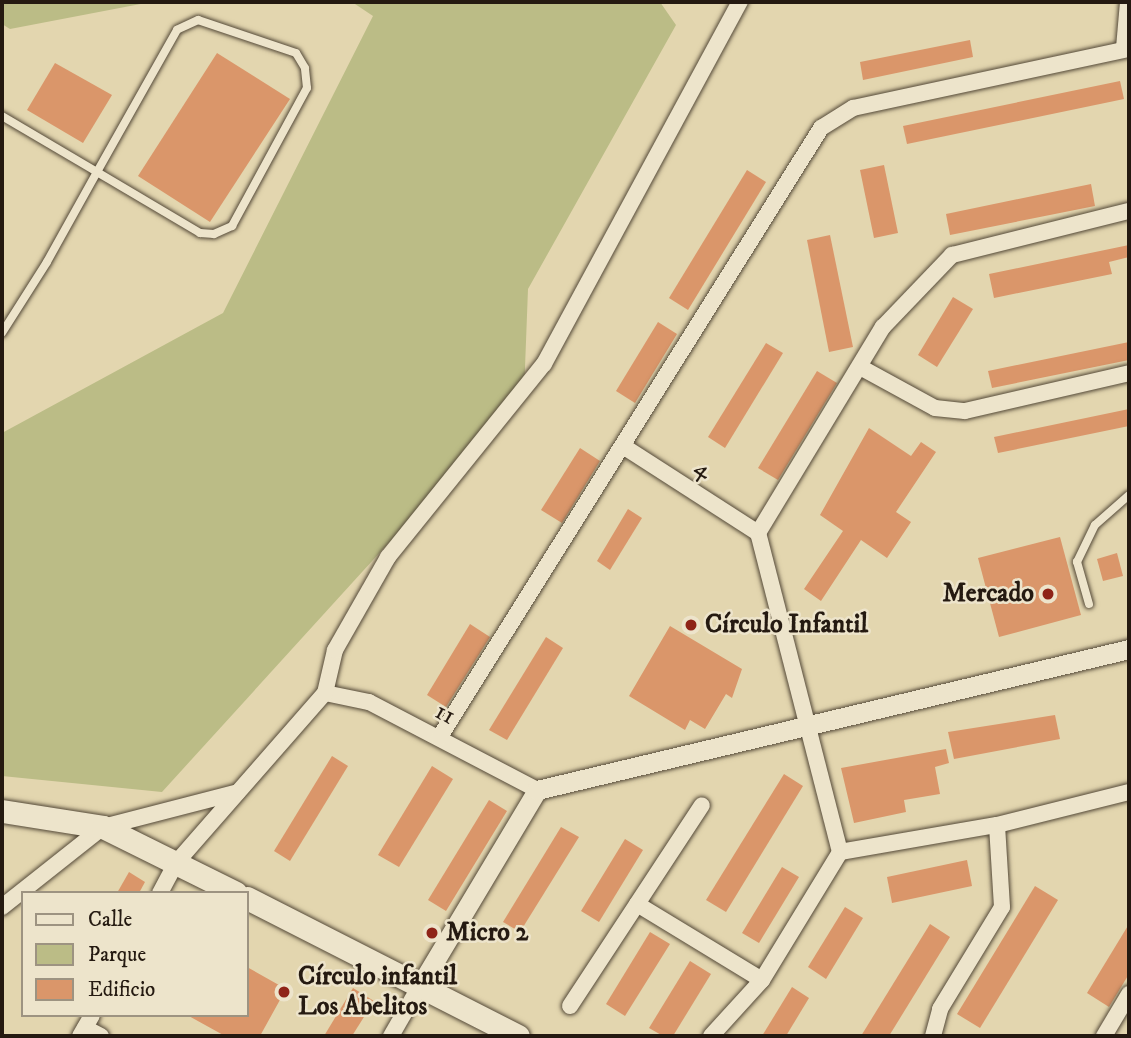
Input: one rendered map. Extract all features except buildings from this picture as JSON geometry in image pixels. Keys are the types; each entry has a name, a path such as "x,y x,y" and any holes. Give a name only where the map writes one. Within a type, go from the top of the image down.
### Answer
{"main road":[{"path":"2,811 103,827 232,891"},
{"path":"248,898 421,984 518,1036"}],"street":[{"path":"161,891 176,863 326,693 335,650 388,556 544,364 740,2"},
{"path":"439,738 821,128 853,108 1126,49 1128,2"},
{"path":"711,1036 762,980 839,852 758,533 860,368 916,286 952,255 1129,211"},
{"path":"860,368 934,408 965,411 1129,373"},
{"name":"4","path":"622,446 758,533"},
{"path":"391,1036 537,790 807,730 1129,649"},
{"name":"11","path":"326,693 369,702 537,790"},
{"path":"22,891 103,827 238,792"},
{"path":"839,852 997,825 1129,792"},
{"path":"570,1006 702,804"},
{"path":"933,1036 940,1009 1002,907 997,825"},
{"path":"2,907 21,892"},
{"path":"637,904 762,980"},
{"path":"1104,1036 1129,993"},
{"path":"86,1026 101,1036"}],"lane":[{"path":"2,116 97,172 200,233 232,226 307,88 305,68 296,53 198,20 177,30 97,172 2,333"},
{"path":"1089,604 1077,562 1085,540 1129,495"}],"green space":[{"path":"2,2 151,2 10,29 2,24"},
{"path":"352,2 660,2 676,25 528,289 524,394 162,792 2,776 2,433 223,313 373,16"}],"place":[{"name":"Mercado","path":"1048,594"},
{"name":"Círculo Infantil","path":"691,625"},
{"name":"Micro 2","path":"432,933"},
{"name":"Círculo infantil Los Abelitos","path":"284,992"}]}
